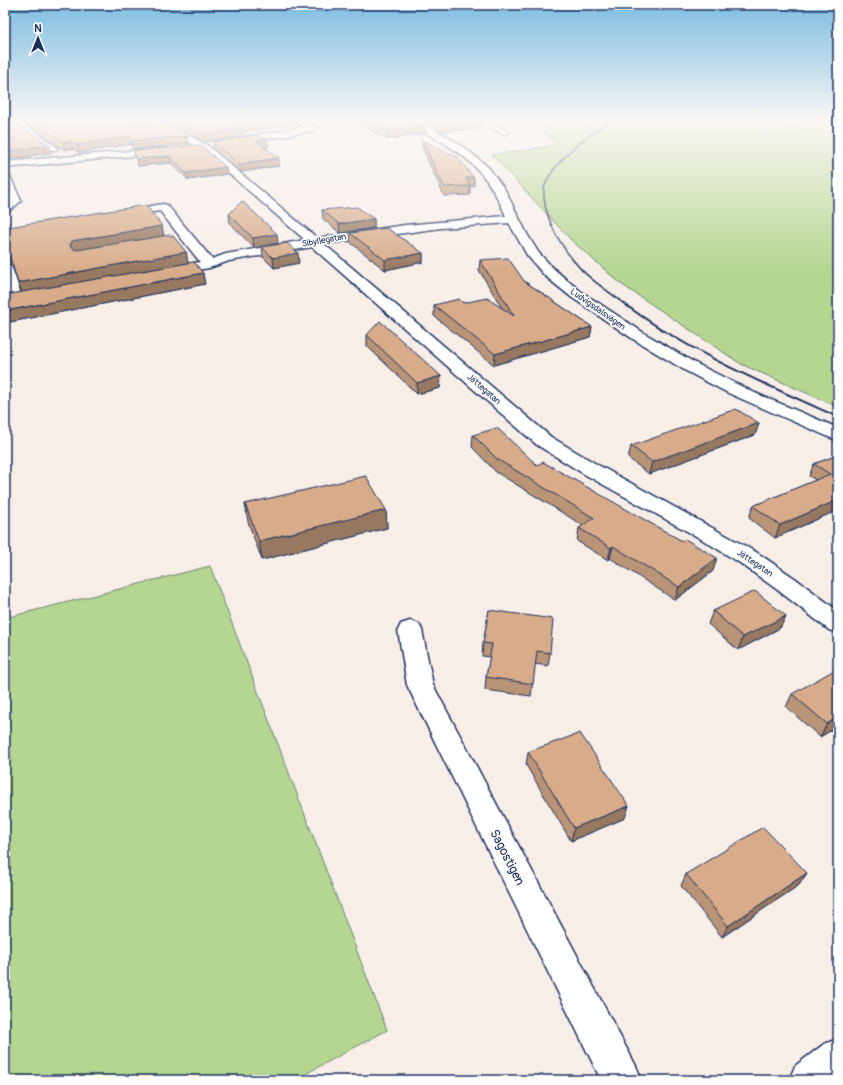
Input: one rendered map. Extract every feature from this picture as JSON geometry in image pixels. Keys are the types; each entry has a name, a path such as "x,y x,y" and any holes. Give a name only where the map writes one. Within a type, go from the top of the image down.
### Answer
{"street":[{"name":"Jättegatan","path":"224,171 314,242 544,441 579,464 734,549 800,594 838,624"},
{"name":"Ludvigsdalsvägen","path":"485,171 493,180 501,193 524,242 540,263 566,286 657,349 720,383 838,436"},
{"path":"5,176 15,201 5,209"},
{"path":"108,215 163,207 210,264"},
{"name":"Sibyllegatan","path":"156,274 210,264 226,258 314,242 440,224 513,219"},
{"path":"5,232 22,229"},
{"path":"172,239 187,237"},
{"path":"5,268 11,301 32,297"},
{"name":"Sagostigen","path":"410,630 420,685 622,1080"},
{"path":"809,1080 838,1058"}],"green space":[{"path":"507,171 838,171 838,407 741,364 621,284 571,240"},
{"path":"210,566 387,1030 294,1080 5,1080 5,618"}],"building":[{"path":"184,171 202,171 186,173"},
{"path":"436,171 468,171 474,178 466,178 470,186 444,187"},
{"path":"242,201 277,234 253,238 229,214"},
{"path":"146,205 162,226 72,241 70,244 71,248 77,250 169,235 173,236 186,252 18,283 10,257 7,253 5,253 5,233 9,227"},
{"path":"357,207 374,219 339,224 322,210"},
{"path":"387,228 423,253 385,260 350,233"},
{"path":"287,243 298,253 273,258 262,247"},
{"path":"508,258 524,281 592,327 495,354 434,305 459,299 463,303 487,298 514,316 480,260"},
{"path":"194,262 203,273 5,311 5,295"},
{"path":"380,321 441,376 417,383 367,335"},
{"path":"736,409 759,423 652,462 631,446"},
{"path":"497,428 537,465 543,462 682,541 685,539 717,558 679,587 613,546 611,548 579,528 594,518 497,459 473,435"},
{"path":"838,455 838,500 780,525 753,506 830,474 814,464"},
{"path":"366,476 386,510 259,541 245,504"},
{"path":"755,591 786,616 743,637 713,611"},
{"path":"489,610 553,619 550,653 537,651 533,684 486,677 492,644 483,643"},
{"path":"838,668 838,717 827,724 792,694"},
{"path":"580,733 629,806 574,828 528,752"},
{"path":"763,827 807,873 728,926 686,874"}],"railway":[{"path":"553,171 544,186 545,206 551,225 561,243 579,267 588,276 619,300"},
{"path":"618,299 643,317 697,350 752,378 838,417"}]}
